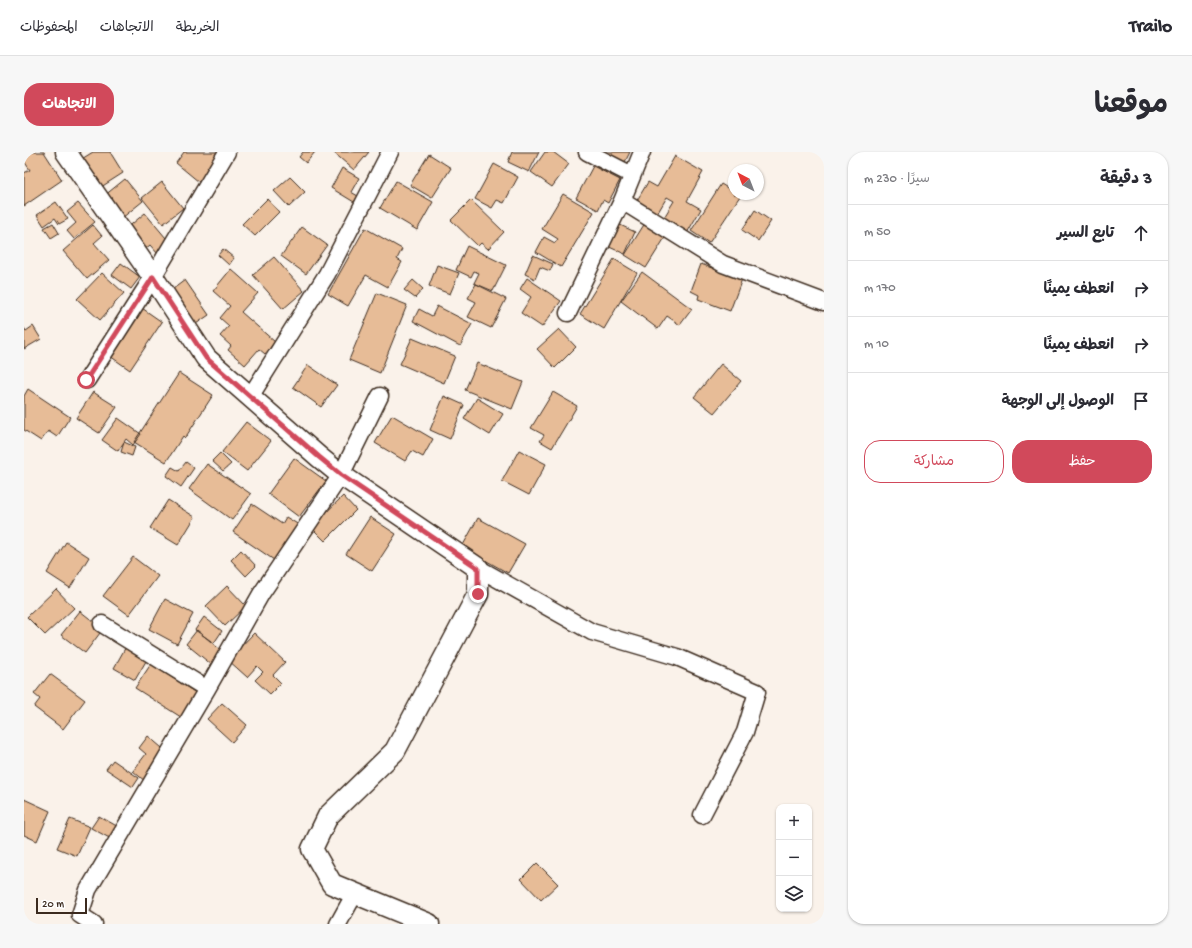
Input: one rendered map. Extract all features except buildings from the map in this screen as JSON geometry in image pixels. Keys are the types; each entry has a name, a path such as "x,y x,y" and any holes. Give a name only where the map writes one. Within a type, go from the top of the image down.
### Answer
{"street":[{"path":"66,152 153,277 206,358 341,475 478,568 592,632 677,657 757,692 745,732 702,815"},
{"path":"86,380 153,277 227,152"},
{"path":"250,397 327,274 390,152"},
{"path":"587,152 632,175"},
{"path":"568,313 622,201 642,152"},
{"path":"622,201 723,264 824,302"},
{"path":"94,924 80,915 88,890 207,689 261,594 341,475 380,396"},
{"path":"427,924 332,884 312,849 328,816 395,751 478,594 478,568"},
{"path":"102,624 207,689"},
{"path":"338,924 355,893"}],"route":[{"path":"86,380 153,277 206,358 341,475 478,568 478,594"}]}
